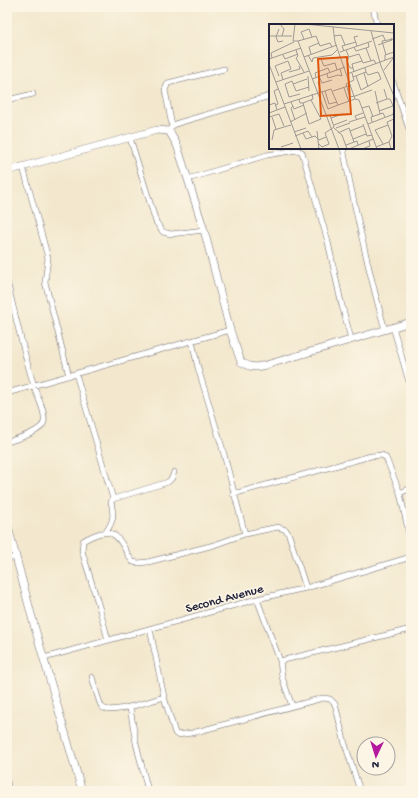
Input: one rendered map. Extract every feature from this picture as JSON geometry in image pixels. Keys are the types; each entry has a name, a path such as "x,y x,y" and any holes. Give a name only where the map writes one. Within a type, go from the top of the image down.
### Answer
{"street":[{"path":"373,7 377,24"},
{"path":"224,69 168,83 166,85 166,90 171,129 204,230 230,330 241,362 256,368 411,322"},
{"path":"394,85 411,135"},
{"path":"7,100 33,94"},
{"path":"7,172 157,130 171,129 178,123 269,96"},
{"path":"130,138 156,222 163,232 171,234 204,230"},
{"path":"343,149 377,303 385,330"},
{"path":"188,179 267,155 297,150 302,152 328,242 351,339"},
{"path":"23,167 48,258 46,282 69,376"},
{"path":"7,282 34,385 44,414 44,422 42,426 29,434 7,442"},
{"path":"393,327 411,389"},
{"path":"7,393 230,330"},
{"path":"192,341 198,368 222,447 233,494 245,534"},
{"path":"76,374 113,499 111,502 113,511 112,523 106,532"},
{"path":"233,494 370,456 382,455 386,458 400,493 411,543"},
{"path":"113,499 168,482 172,478 174,472"},
{"path":"400,493 411,488"},
{"path":"7,523 82,791"},
{"path":"108,640 82,551 83,541 88,537 106,532 115,534 129,558 138,564 187,553 245,534 278,527 286,530 289,535 306,588"},
{"path":"7,559 16,557"},
{"name":"Second Avenue","path":"44,658 257,599 306,588 411,557"},
{"path":"257,599 280,661 282,677 292,706"},
{"path":"150,629 164,697 175,733 180,736 323,698 330,699 335,704 345,744 360,791"},
{"path":"280,661 411,629"},
{"path":"92,677 102,707 109,710 130,708 164,697"},
{"path":"130,708 136,743 148,791"},
{"path":"7,781 9,791"}]}
